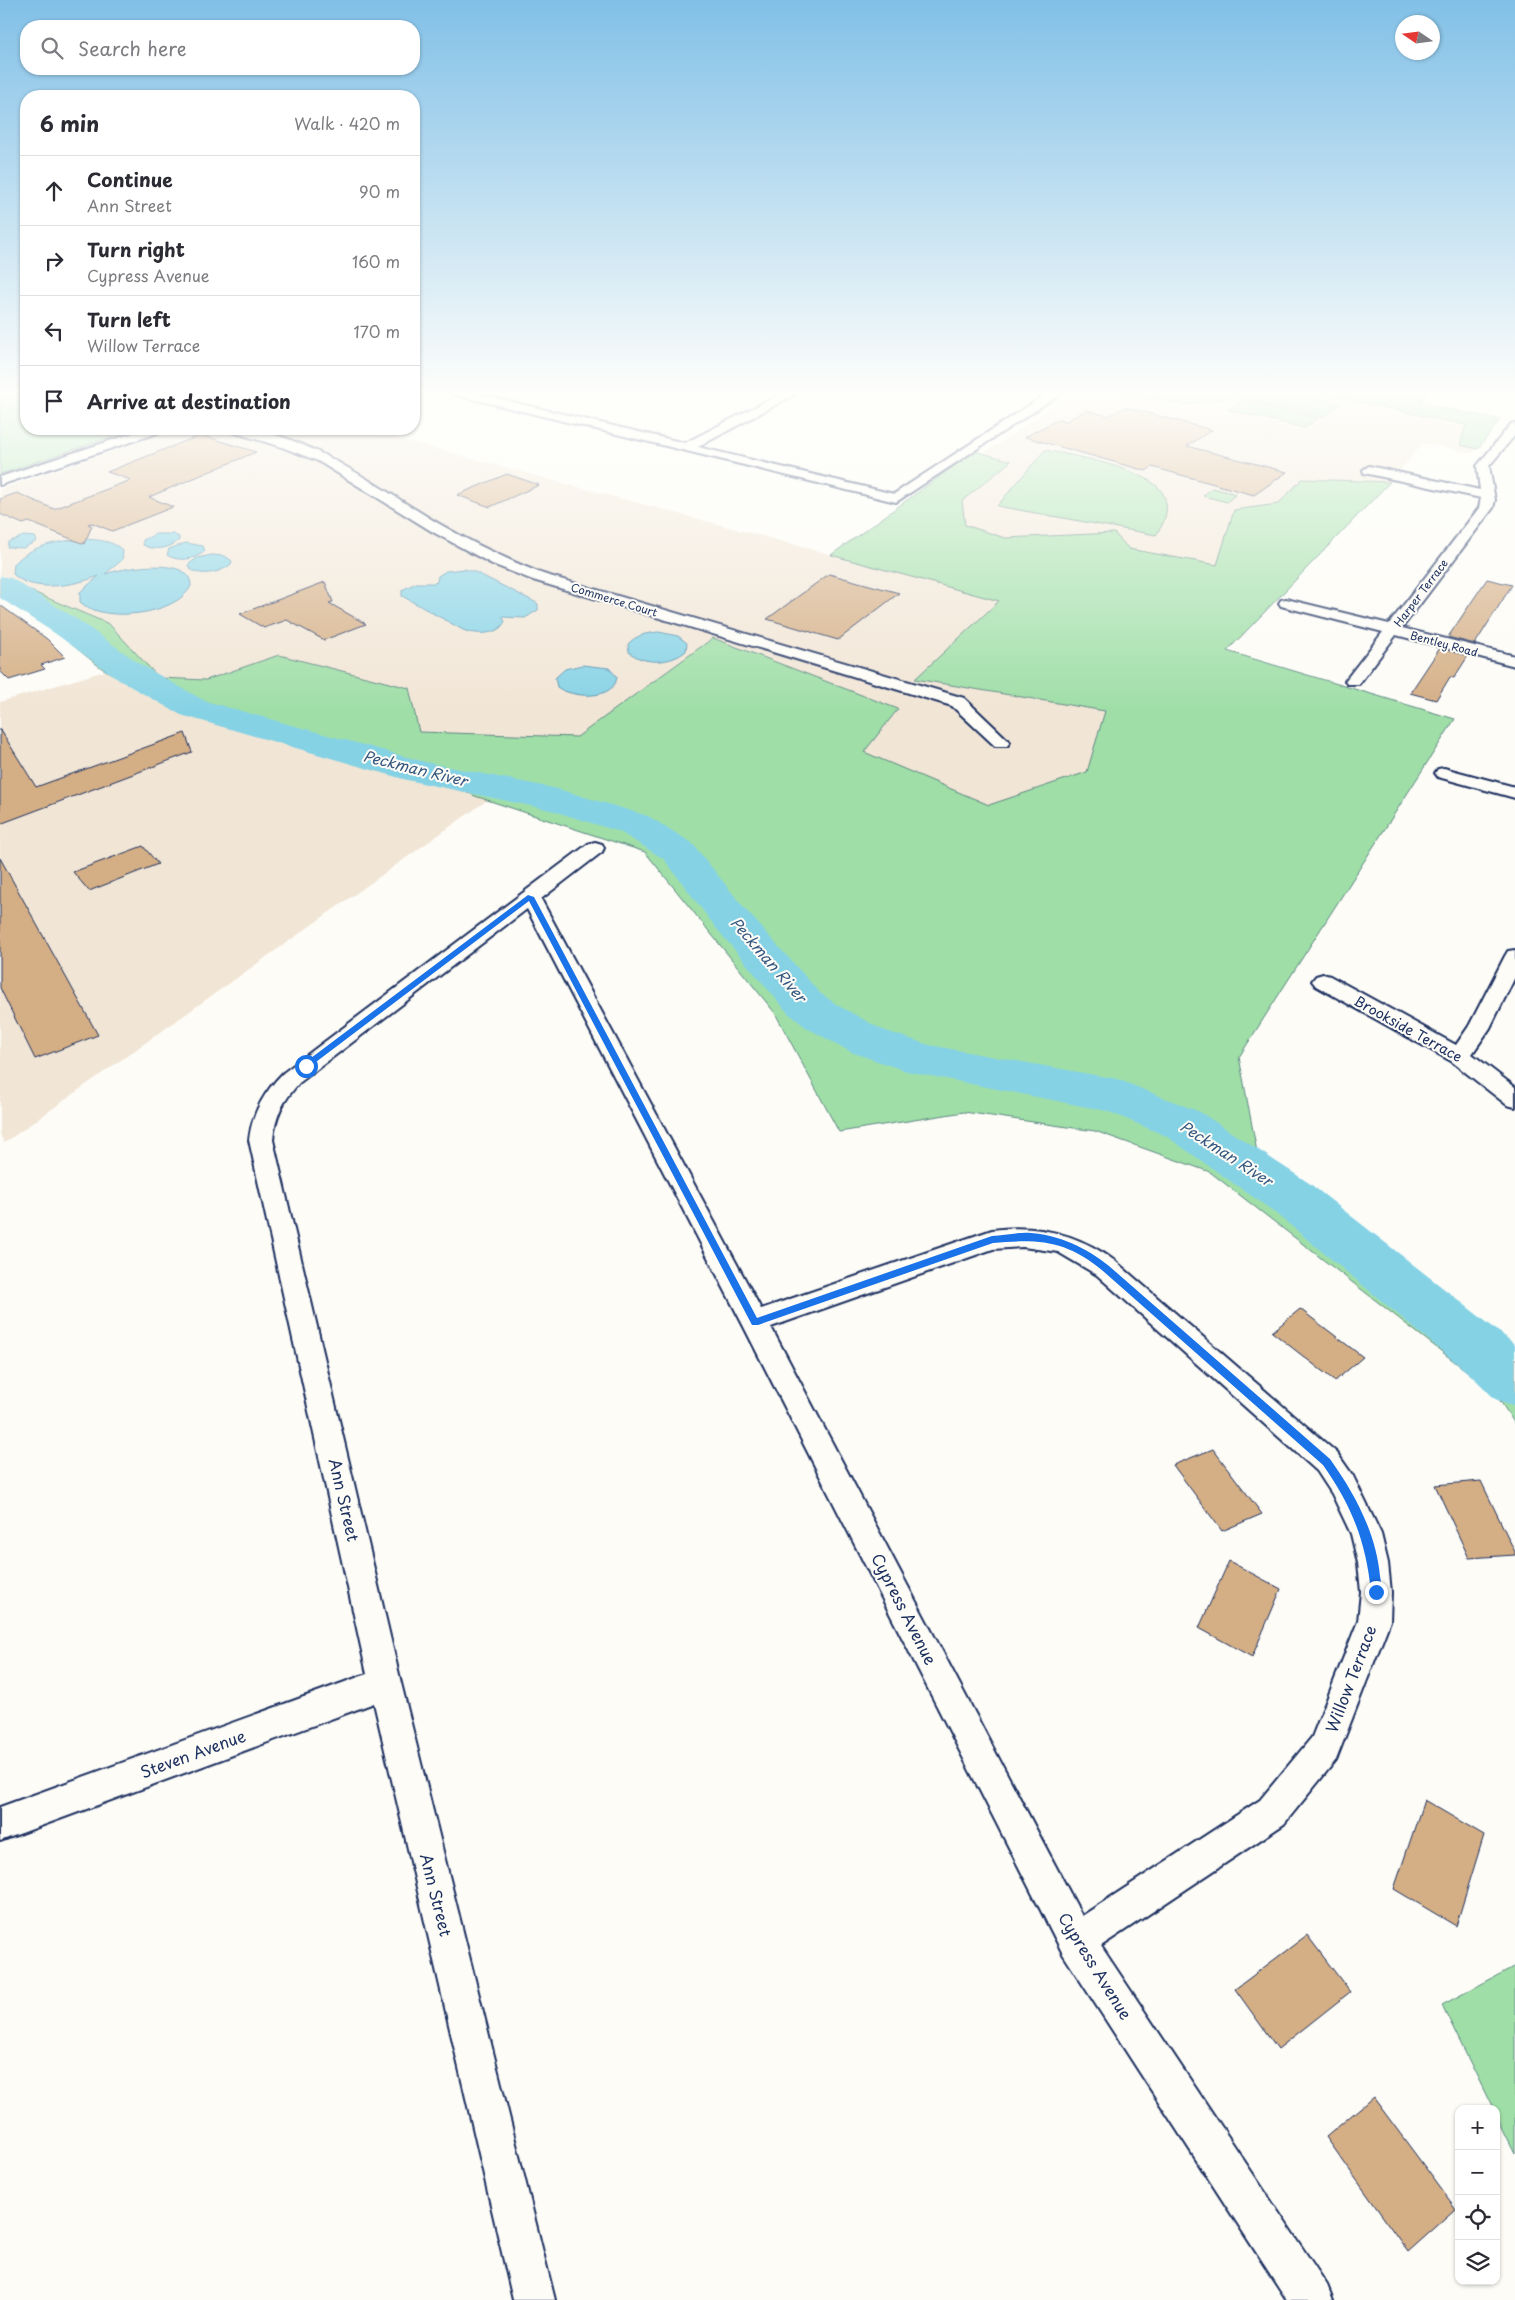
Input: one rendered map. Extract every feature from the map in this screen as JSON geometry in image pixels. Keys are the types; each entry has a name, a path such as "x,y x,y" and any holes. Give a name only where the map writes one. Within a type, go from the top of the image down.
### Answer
{"street":[{"name":"Commerce Court","path":"388,498 438,529 510,566 538,577 958,702 1001,742"},
{"name":"Harper Terrace","path":"1353,681 1483,512 1487,504 1487,498"},
{"name":"Bentley Road","path":"1286,603 1515,661"},
{"path":"1444,773 1515,793"},
{"name":"Ann Street","path":"534,2300 386,1683 261,1140 262,1128 269,1104 291,1078 595,848"},
{"name":"Cypress Avenue","path":"530,897 755,1322 1076,1941 1312,2300"},
{"path":"1459,1056 1479,1028 1515,956"},
{"name":"Brookside Terrace","path":"1323,981 1459,1056 1515,1099"},
{"name":"Willow Terrace","path":"755,1322 992,1240 1030,1236 1065,1244 1094,1258 1327,1462 1343,1485 1356,1509 1366,1534 1373,1563 1376,1592 1374,1620 1324,1748 1272,1812 1076,1941"},
{"name":"Steven Avenue","path":"0,1824 386,1683"}],"shaded area":[{"path":"0,498 621,498 1013,603 929,681 1105,711 1087,772 989,805 863,752 898,710 713,638 577,737 419,732 279,655 205,680 159,678 109,624 0,578"},
{"path":"922,498 1374,498 1233,645 858,545"},
{"path":"112,669 465,787 489,799 4,1143 0,1133 0,702"}],"green space":[{"path":"909,498 965,498 962,501 965,525 1005,538 1114,533 1129,549 1217,565 1234,510 1278,504 1283,498 1374,498 1227,651 1455,719 1239,1057 1257,1152 1515,1358 1515,1424 1495,1393 1210,1172 1095,1131 964,1112 839,1132 775,1013 645,852 475,796 451,785 172,709 100,667 57,633 0,596 0,578 109,624 159,678 206,680 279,655 409,688 419,732 577,737 713,638 898,709 864,752 989,805 1087,772 1105,711 915,679 999,601 831,555"},
{"path":"1004,498 1165,498 1166,515 1156,535 997,506"},
{"path":"1212,498 1231,498 1227,502"},
{"path":"1515,1966 1515,2153 1500,2123 1500,2105 1491,2105 1442,2005"}],"water":[{"path":"156,534 173,534 179,537 179,540 162,548 152,548 143,545 143,540"},
{"path":"24,536 35,537 37,541 23,548 7,547 8,542"},
{"path":"83,539 110,543 123,551 122,560 105,574 140,567 169,567 180,570 188,576 191,586 183,596 171,604 156,610 122,614 105,613 91,609 80,602 80,592 99,576 67,585 43,586 21,580 13,574 14,564 37,548 64,541"},
{"path":"186,543 203,546 205,551 186,559 176,559 167,555 169,549"},
{"path":"212,555 225,556 232,561 231,564 221,570 210,573 198,572 188,567 197,558"},
{"path":"464,569 475,572 535,602 538,604 538,610 525,618 502,617 505,621 502,626 493,632 474,633 463,630 402,596 402,590 416,583 434,583 437,582 438,576 446,571"},
{"path":"659,632 678,636 687,643 686,651 673,658 658,661 642,659 629,652 628,644 635,638"},
{"path":"582,665 609,668 617,677 614,685 601,694 592,695 572,693 557,687 555,678 565,669"}],"building":[{"path":"29,498 54,509 82,498 152,498 173,507 112,531 92,523 88,524 92,526 84,544 29,522 23,524 0,514 0,499"},
{"path":"466,498 509,498 490,507"},
{"path":"829,574 899,593 838,640 767,619"},
{"path":"1487,579 1512,585 1475,644 1448,637"},
{"path":"325,582 333,602 329,603 366,624 324,640 287,620 264,628 240,614"},
{"path":"0,605 47,639 65,657 41,665 45,669 9,680 0,671"},
{"path":"1440,648 1468,656 1454,678 1450,677 1436,700 1410,693"},
{"path":"0,729 36,787 185,733 192,752 0,824"},
{"path":"143,846 158,864 89,891 73,872"},
{"path":"0,858 98,1035 35,1059 0,988"},
{"path":"1300,1309 1363,1357 1335,1381 1272,1332"},
{"path":"1213,1449 1262,1514 1222,1531 1173,1465"},
{"path":"1481,1481 1515,1555 1469,1558 1435,1485"},
{"path":"1229,1561 1281,1589 1252,1657 1199,1628"},
{"path":"1424,1800 1484,1835 1456,1926 1394,1889"},
{"path":"1307,1935 1350,1992 1278,2049 1235,1989"},
{"path":"1373,2097 1455,2210 1408,2252 1326,2137"}],"waterway":[{"name":"Peckman River","path":"0,585 67,627 131,673 193,708 420,772 558,800 634,824 678,851 731,919 804,1003 823,1017 867,1041 923,1060 1117,1096 1183,1124 1291,1197 1492,1359 1515,1382"}],"route":[{"path":"306,1066 530,897 755,1322 992,1240 1010,1236 1050,1239 1080,1250 1106,1268 1327,1462 1343,1485 1356,1509 1366,1534 1373,1563 1376,1592"}]}
